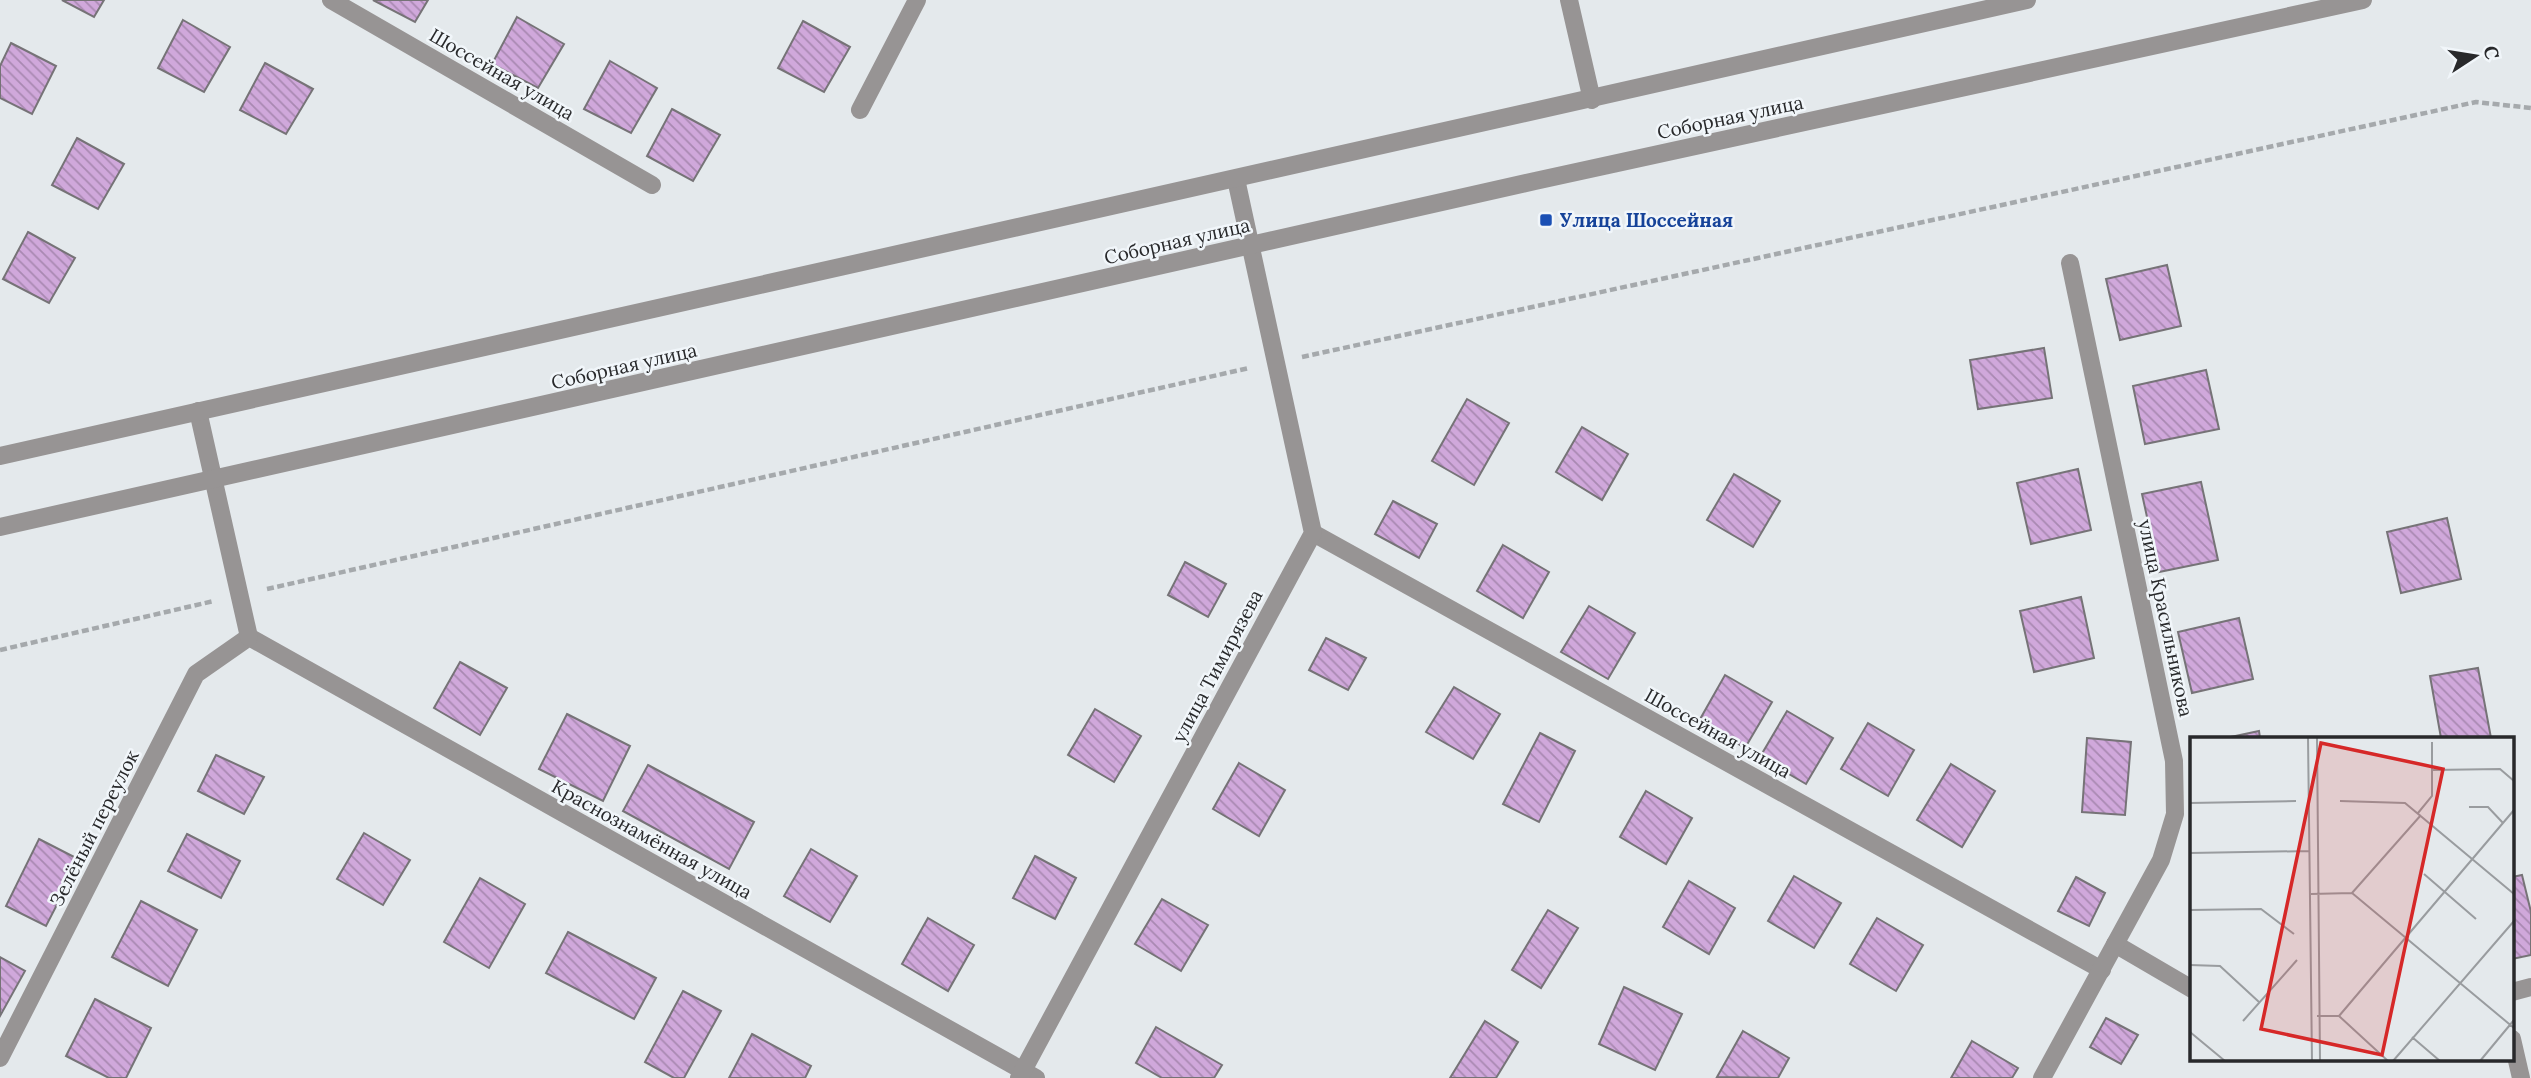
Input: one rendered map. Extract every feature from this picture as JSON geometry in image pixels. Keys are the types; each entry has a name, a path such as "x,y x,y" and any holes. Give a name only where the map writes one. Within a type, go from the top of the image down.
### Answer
{"street":[{"name":"Шоссейная улица","path":"331,0 653,185"},
{"path":"860,110 917,0"},
{"path":"1569,0 1592,100"},
{"path":"0,456 2027,0"},
{"name":"Соборная улица","path":"0,527 214,481 1252,245 2364,0"},
{"path":"1236,179 1313,533"},
{"name":"улица Красильникова","path":"2042,1078 2161,860 2175,814 2174,761 2070,263"},
{"path":"198,411 249,637"},
{"name":"Шоссейная улица","path":"1313,533 2102,970"},
{"name":"улица Тимирязева","path":"1026,1076 1313,533"},
{"name":"Зелёный переулок","path":"0,1058 196,674 249,637"},
{"name":"Краснознамённая улица","path":"249,637 1026,1076"},
{"path":"2115,944 2190,988"},
{"path":"2514,991 2531,987"},
{"path":"2514,1048 2521,1078"}],"building":[{"path":"62,0 104,0 94,17"},
{"path":"373,0 428,0 415,22"},
{"path":"517,17 564,44 538,88 492,64"},
{"path":"183,20 230,47 204,92 158,68"},
{"path":"803,21 850,47 824,92 778,68"},
{"path":"11,43 56,66 32,114 0,98 0,66"},
{"path":"610,61 657,88 631,133 584,109"},
{"path":"265,63 313,89 286,134 240,110"},
{"path":"672,109 720,135 693,181 647,156"},
{"path":"77,138 124,164 98,209 52,185"},
{"path":"28,232 75,258 49,303 3,279"},
{"path":"2167,265 2181,326 2120,340 2106,279"},
{"path":"2044,348 2052,398 1978,409 1970,360"},
{"path":"2206,370 2219,429 2145,444 2133,386"},
{"path":"1467,399 1509,423 1474,485 1432,461"},
{"path":"1582,427 1628,454 1602,500 1556,472"},
{"path":"2078,469 2091,530 2031,544 2017,483"},
{"path":"1734,474 1780,501 1753,547 1707,520"},
{"path":"2201,482 2218,560 2159,572 2142,494"},
{"path":"1393,501 1437,524 1419,558 1375,534"},
{"path":"2447,518 2461,579 2401,593 2387,532"},
{"path":"1503,545 1549,572 1523,618 1477,591"},
{"path":"1185,562 1226,584 1208,617 1168,595"},
{"path":"2081,597 2094,658 2034,672 2020,611"},
{"path":"1589,606 1635,633 1608,679 1561,652"},
{"path":"2239,618 2253,679 2192,693 2178,632"},
{"path":"1326,638 1366,658 1348,690 1309,670"},
{"path":"460,662 507,688 480,735 434,708"},
{"path":"2478,668 2491,737 2441,737 2430,676"},
{"path":"1725,675 1772,702 1745,748 1699,721"},
{"path":"1454,687 1500,714 1473,759 1426,732"},
{"path":"1095,709 1141,736 1114,782 1068,755"},
{"path":"1787,711 1833,738 1806,784 1760,757"},
{"path":"567,714 630,746 603,801 539,769"},
{"path":"1868,723 1914,750 1888,796 1841,769"},
{"path":"2259,731 2260,737 2231,737"},
{"path":"1540,733 1575,751 1539,822 1503,804"},
{"path":"2087,738 2131,742 2125,815 2082,812"},
{"path":"216,755 264,777 244,814 198,791"},
{"path":"1239,763 1285,790 1259,836 1213,809"},
{"path":"1951,764 1995,791 1962,847 1917,820"},
{"path":"648,765 754,822 729,869 623,811"},
{"path":"1646,791 1692,818 1666,864 1620,837"},
{"path":"364,833 410,860 383,905 337,879"},
{"path":"187,834 240,861 221,898 168,871"},
{"path":"39,839 80,860 46,926 6,906"},
{"path":"811,849 857,876 830,922 784,896"},
{"path":"1035,856 1076,878 1055,919 1013,898"},
{"path":"2522,875 2531,912 2531,955 2514,959 2514,877"},
{"path":"1794,876 1841,903 1814,948 1768,921"},
{"path":"2076,877 2105,893 2089,926 2058,911"},
{"path":"480,878 525,904 489,968 444,942"},
{"path":"1689,881 1735,908 1709,954 1663,927"},
{"path":"1162,899 1208,925 1181,971 1135,944"},
{"path":"141,901 197,930 168,986 112,957"},
{"path":"1548,910 1578,928 1541,988 1512,970"},
{"path":"928,918 974,945 948,991 902,964"},
{"path":"1877,918 1923,945 1896,991 1850,964"},
{"path":"568,932 656,978 634,1019 546,973"},
{"path":"0,957 25,971 0,1016"},
{"path":"1624,987 1682,1014 1655,1070 1599,1044"},
{"path":"683,991 721,1011 684,1078 674,1078 645,1062"},
{"path":"95,999 151,1028 126,1078 109,1078 66,1056"},
{"path":"2106,1018 2138,1035 2121,1064 2090,1047"},
{"path":"1485,1021 1518,1042 1496,1078 1450,1078"},
{"path":"1156,1027 1222,1065 1214,1078 1162,1078 1136,1063"},
{"path":"1743,1031 1789,1058 1778,1078 1717,1077"},
{"path":"752,1034 811,1066 805,1078 729,1078"},
{"path":"1972,1041 2018,1068 2012,1078 1951,1078"}],"place":[{"name":"Улица Шоссейная","path":"1546,220"}]}
